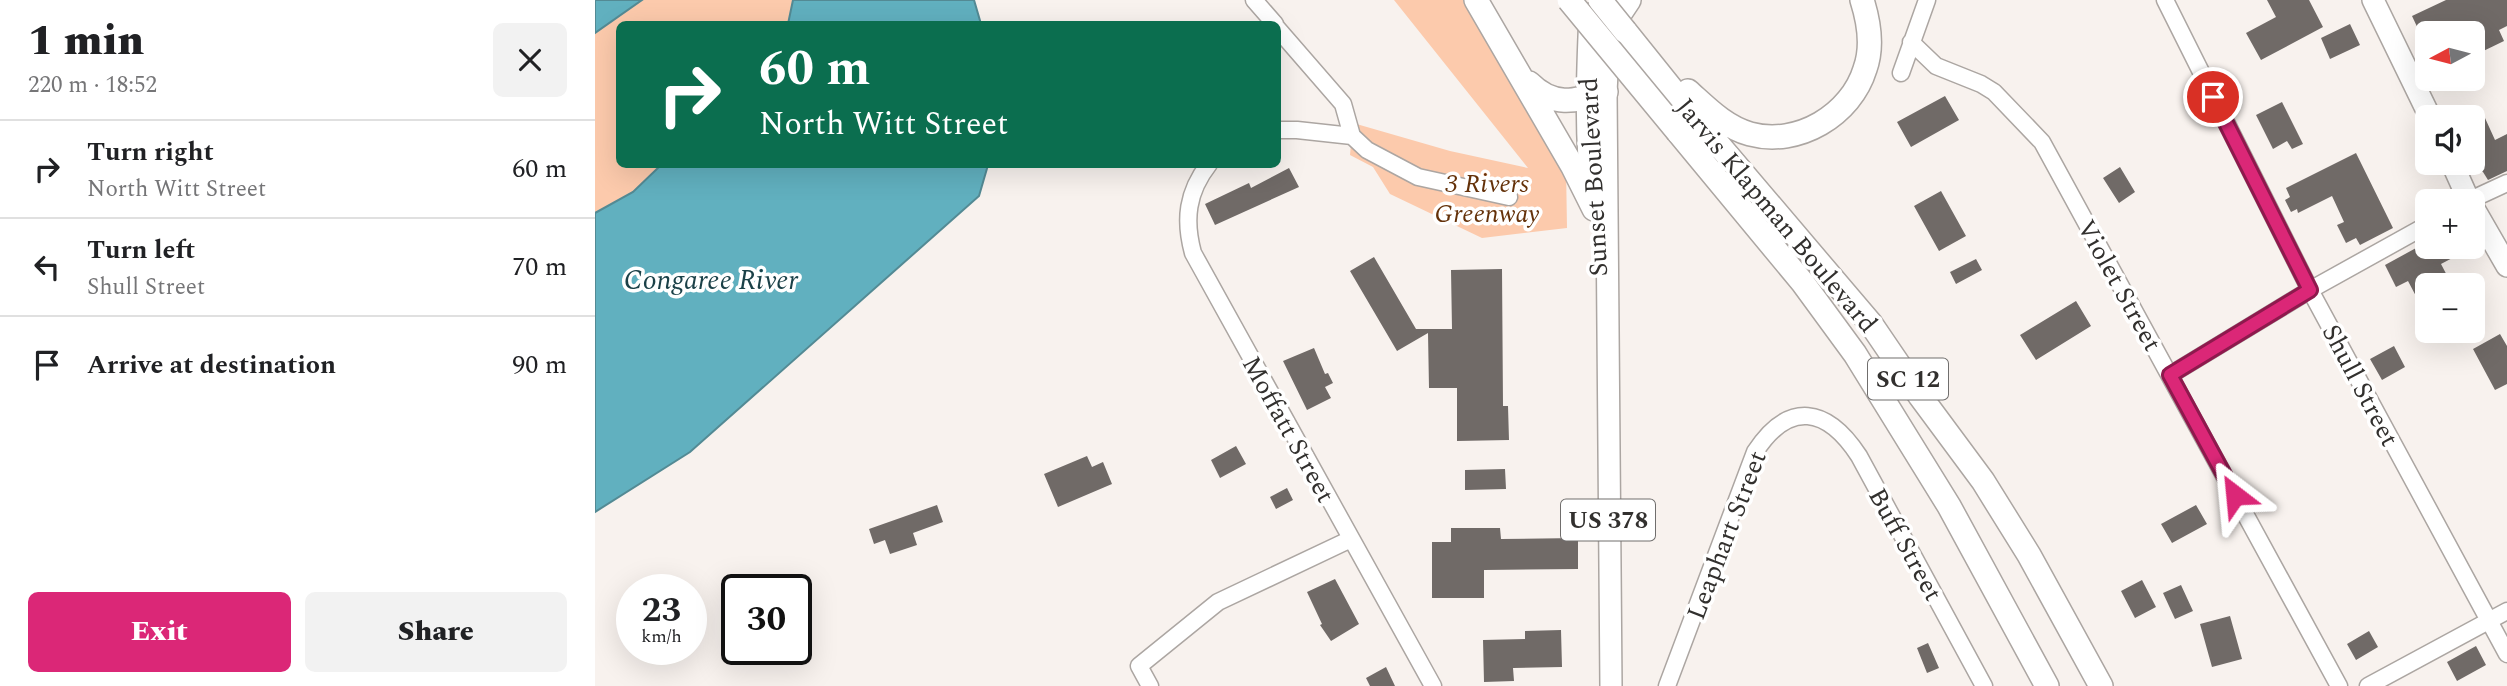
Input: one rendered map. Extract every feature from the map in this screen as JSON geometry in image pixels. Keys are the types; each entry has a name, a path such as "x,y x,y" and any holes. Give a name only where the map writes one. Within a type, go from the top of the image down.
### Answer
{"highway":[{"path":"1476,0 1522,76 1594,209"},
{"name":"Jarvis Klapman Boulevard","path":"1569,0 1803,283 1855,354 1949,506 2047,686"},
{"path":"1600,0 1617,31 1679,90 1739,130 1767,136 1795,134 1809,129 1834,115 1849,99 1861,81 1866,67 1870,38 1862,0"},
{"path":"1617,31 1629,0"},
{"path":"1522,76 1538,92 1549,98 1565,101 1596,95"},
{"name":"Jarvis Klapman Boulevard","path":"1679,90 1871,324 1983,481 2029,555 2101,686"}],"main road":[{"name":"Sunset Boulevard","path":"1591,0 1609,354 1608,564 1611,686"},
{"name":"Sunset Boulevard","path":"1609,354 1599,306 1594,209 1588,158 1596,95 1617,31 1612,0"},
{"path":"2374,0 2424,105"},
{"path":"2485,228 2507,266"}],"street":[{"path":"1254,0 1272,21"},
{"path":"1901,73 1927,0"},
{"name":"Shull Street","path":"2165,0 2310,290 2507,654"},
{"path":"1281,32 1343,104 1352,136 1367,150 1418,177 1509,197"},
{"name":"Violet Street","path":"1911,42 1936,66 1994,92 2042,142 2339,686"},
{"path":"1281,130 1352,136"},
{"name":"Moffatt Street","path":"1206,168 1197,183 1187,211 1193,253 1433,686"},
{"path":"2485,193 2507,183"},
{"path":"2170,375 2310,290 2415,232"},
{"name":"Leaphart Street","path":"1667,686 1755,452 1772,428 1788,418 1814,416"},
{"name":"Buff Street","path":"1814,416 1842,433 1859,456 1984,686"},
{"path":"1150,686 1139,666 1218,602 1351,540"},
{"path":"2368,686 2507,611"}],"green space":[{"path":"642,0 793,0 789,21 616,21 616,168 658,168 633,192 595,213 595,33"},
{"name":"3 Rivers Greenway","path":"1394,0 1463,0 1566,167 1567,228 1482,238 1390,194 1373,167 1350,155 1353,123 1450,151 1528,168"}],"water":[{"path":"595,0 642,0 595,33"},
{"path":"793,0 974,0 980,21 789,21"},
{"name":"Congaree River","path":"658,168 987,168 979,196 690,452 595,512 595,213 633,192"}],"building":[{"path":"2267,0 2309,0 2323,27 2261,60 2246,33 2276,17"},
{"path":"2446,0 2507,0 2507,26 2499,30 2504,41 2485,50 2485,21 2415,22 2412,16"},
{"path":"2350,24 2360,45 2330,59 2321,38"},
{"path":"1945,96 1959,120 1911,147 1897,122"},
{"path":"2282,102 2303,144 2292,149 2287,141 2273,149 2256,115"},
{"path":"2485,118 2495,140 2507,134 2507,171 2488,180 2485,175"},
{"path":"2356,153 2393,228 2360,245 2356,238 2346,243 2337,225 2344,222 2332,196 2298,213 2297,209 2291,212 2285,200 2290,197 2286,188"},
{"path":"2120,167 2135,192 2119,203 2103,178"},
{"path":"1289,168 1299,187 1215,225 1205,204 1249,183 1251,188"},
{"path":"1941,191 1966,236 1939,251 1914,206"},
{"path":"2415,249 2415,259 2450,259 2441,264 2446,273 2415,273 2415,294 2408,281 2396,287 2385,265"},
{"path":"1374,257 1416,329 1452,329 1451,270 1502,269 1503,406 1508,406 1509,440 1457,441 1457,388 1429,388 1428,333 1397,351 1350,271"},
{"path":"1976,259 1982,270 1956,284 1950,272"},
{"path":"2076,301 2091,326 2036,360 2020,335"},
{"path":"2500,334 2507,346 2507,384 2495,390 2473,349"},
{"path":"2394,346 2405,367 2382,380 2370,359"},
{"path":"1314,348 1325,374 1328,373 1333,383 1325,387 1331,398 1307,410 1283,361"},
{"path":"1236,446 1246,464 1220,478 1211,460"},
{"path":"1087,456 1092,467 1103,462 1112,484 1058,507 1044,474"},
{"path":"1505,469 1506,489 1465,490 1465,470"},
{"path":"1287,488 1293,500 1276,509 1270,497"},
{"path":"937,505 943,522 913,533 917,545 890,554 885,540 874,544 869,529"},
{"path":"2196,505 2207,524 2172,543 2161,524"},
{"path":"1451,528 1500,528 1501,539 1578,538 1578,569 1484,570 1484,598 1432,598 1432,542 1451,542"},
{"path":"1335,579 1359,624 1331,641 1320,625 1322,624 1307,592"},
{"path":"2142,580 2156,607 2135,618 2121,591"},
{"path":"2181,585 2193,611 2175,619 2163,593"},
{"path":"2230,616 2242,659 2212,667 2200,624"},
{"path":"1561,630 1562,667 1513,668 1514,681 1484,682 1483,640 1525,639 1525,631"},
{"path":"2369,631 2378,647 2356,660 2347,644"},
{"path":"1928,643 1939,668 1927,673 1917,648"},
{"path":"2476,646 2486,665 2457,681 2447,662"},
{"path":"1386,667 1395,686 1370,686 1366,678"}],"route":[{"path":"2213,97 2310,290 2170,375 2235,495"}]}
